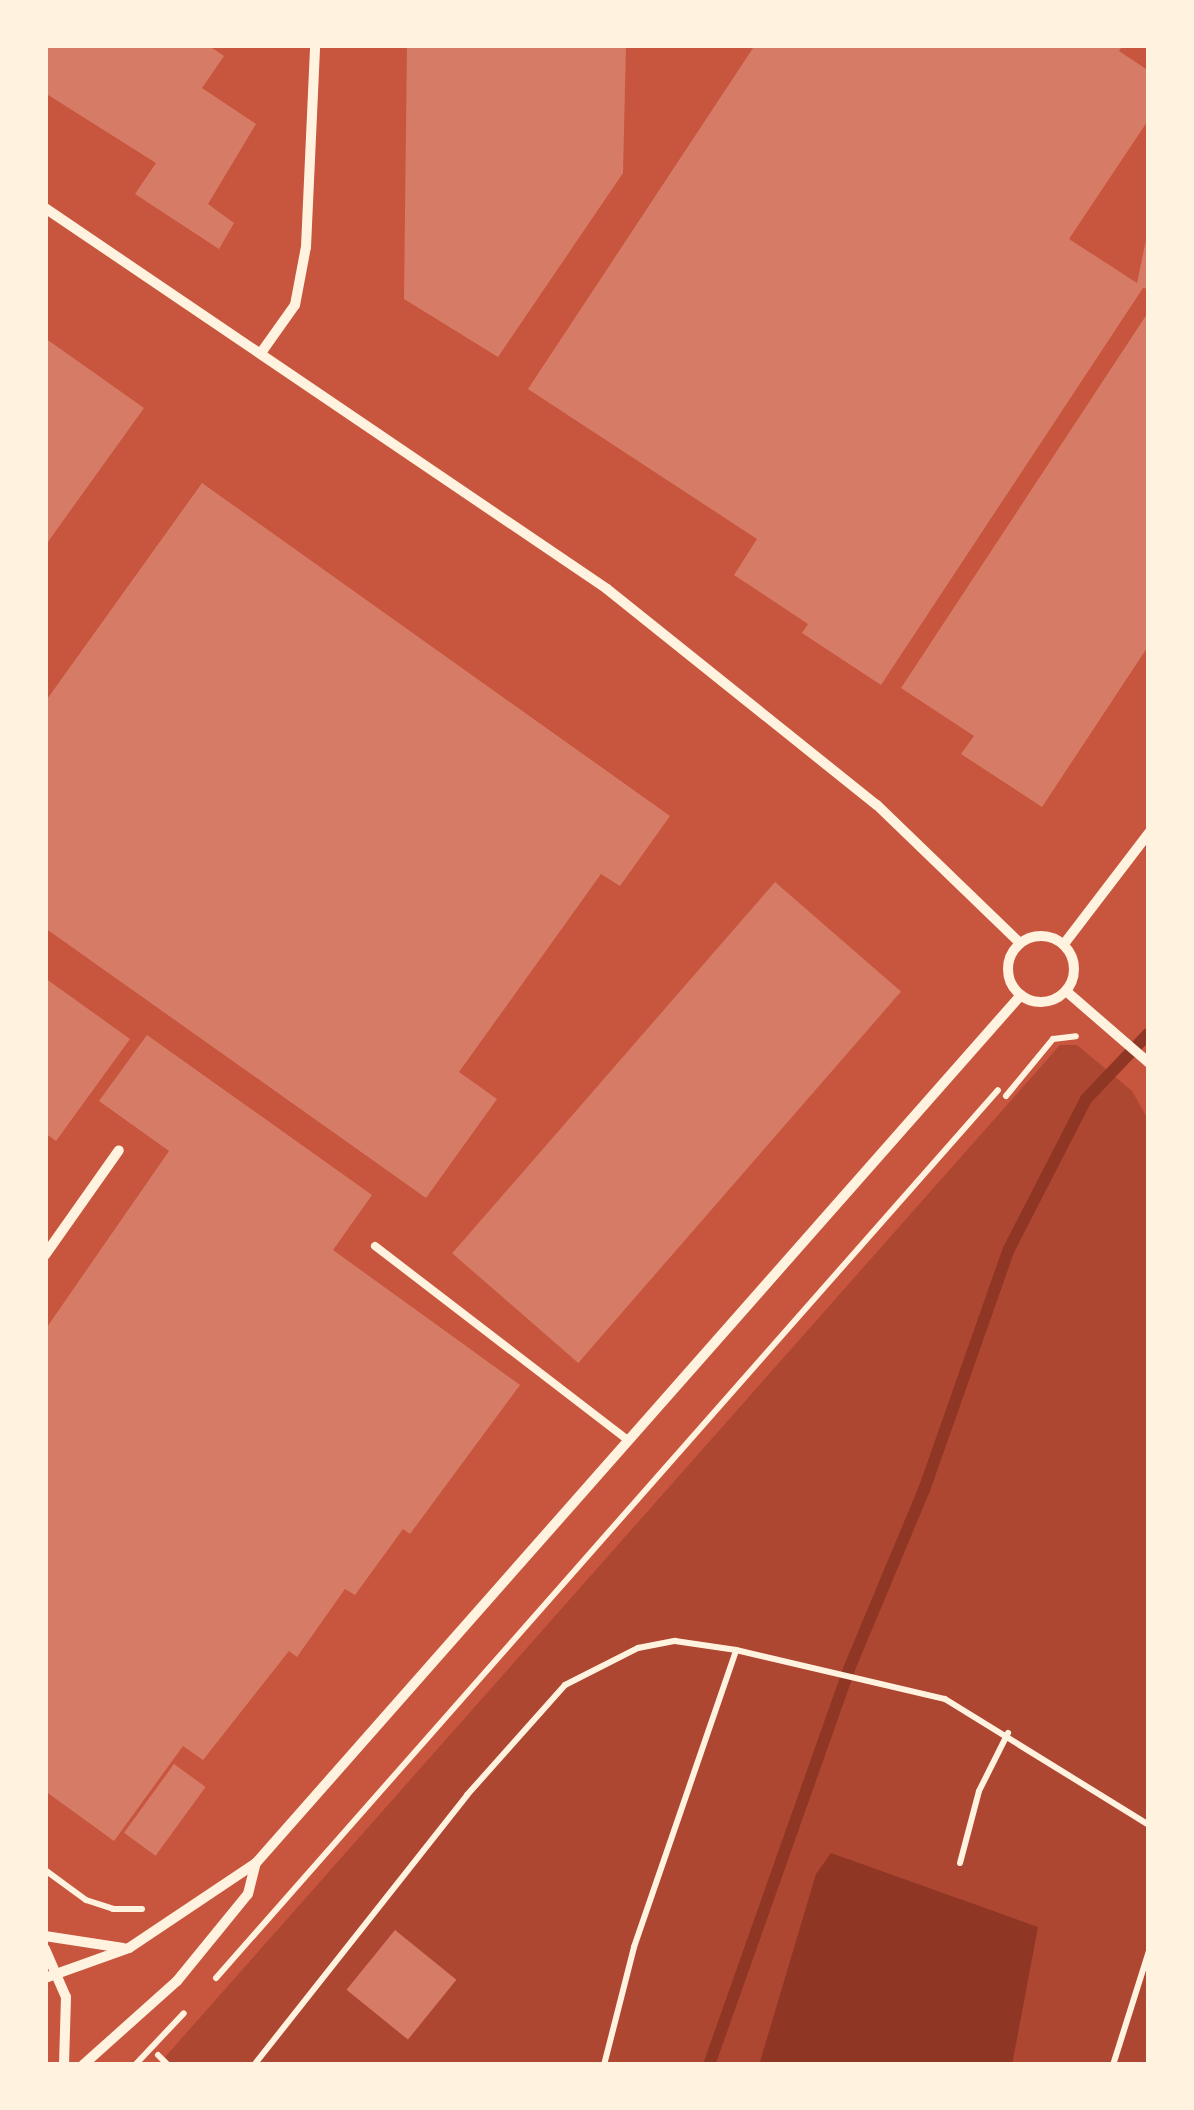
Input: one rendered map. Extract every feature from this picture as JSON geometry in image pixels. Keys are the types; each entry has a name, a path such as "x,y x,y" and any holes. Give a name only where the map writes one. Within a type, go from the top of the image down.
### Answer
{"street":[{"path":"263,350 295,305 306,247 315,45"},
{"path":"45,208 263,350 608,590 877,805 1020,943"},
{"path":"1064,944 1149,834"},
{"path":"1040,935 1064,944 1074,967 1066,991 1044,1002 1020,995 1008,968 1020,943 1040,935"},
{"path":"1066,991 1149,1062"},
{"path":"45,1978 128,1948 256,1864 1020,995"},
{"path":"45,1256 119,1150"},
{"path":"84,2065 178,1981 248,1894 256,1864"},
{"path":"45,1936 128,1948"},
{"path":"45,1949 58,1972 70,2032 64,2065"}],"lane":[{"path":"375,1246 628,1441"}],"path":[{"path":"1006,1096 1053,1038 1074,1034 1085,1041"},
{"path":"213,1982 998,1090"},
{"path":"254,2065 466,1795 565,1685 638,1648 676,1640 945,1698 1008,1733 1149,1826"},
{"path":"604,2065 651,1894 736,1650"},
{"path":"960,1863 980,1792 1008,1733"},
{"path":"45,1870 112,1909 153,1905"},
{"path":"1113,2065 1149,1951"},
{"path":"135,2065 188,2009"},
{"path":"158,2055 168,2065"}],"shaded area":[{"path":"1060,1045 1077,1045 1132,1091 1149,1121 1149,2065 158,2065"},
{"path":"831,1853 1038,1927 1012,2065 759,2065 816,1874"}],"building":[{"path":"45,45 208,45 224,56 202,88 256,124 208,204 234,223 219,249 135,194 156,163 45,93"},
{"path":"407,45 626,45 623,173 498,357 404,299"},
{"path":"755,45 1123,45 1119,51 1149,71 1149,119 1069,239 1137,283 1149,226 1149,289 1143,288 881,685 802,633 808,624 734,575 757,539 528,389"},
{"path":"1149,311 1149,645 1042,807 961,754 974,736 901,688"},
{"path":"45,338 144,408 45,546"},
{"path":"202,483 670,816 620,886 601,874 459,1072 497,1099 426,1198 45,928 45,702"},
{"path":"775,882 901,992 578,1363 452,1253"},
{"path":"45,978 130,1039 56,1141 45,1133"},
{"path":"147,1035 372,1195 333,1250 520,1385 410,1534 403,1529 355,1595 345,1589 297,1657 289,1651 203,1760 183,1746 114,1841 45,1791 45,1330 169,1151 99,1101"},
{"path":"174,1764 206,1787 156,1856 124,1833"},
{"path":"395,1930 456,1980 408,2040 347,1990"}],"waterway":[{"path":"709,2065 849,1669 924,1490 1009,1249 1086,1099 1149,1033"}]}
